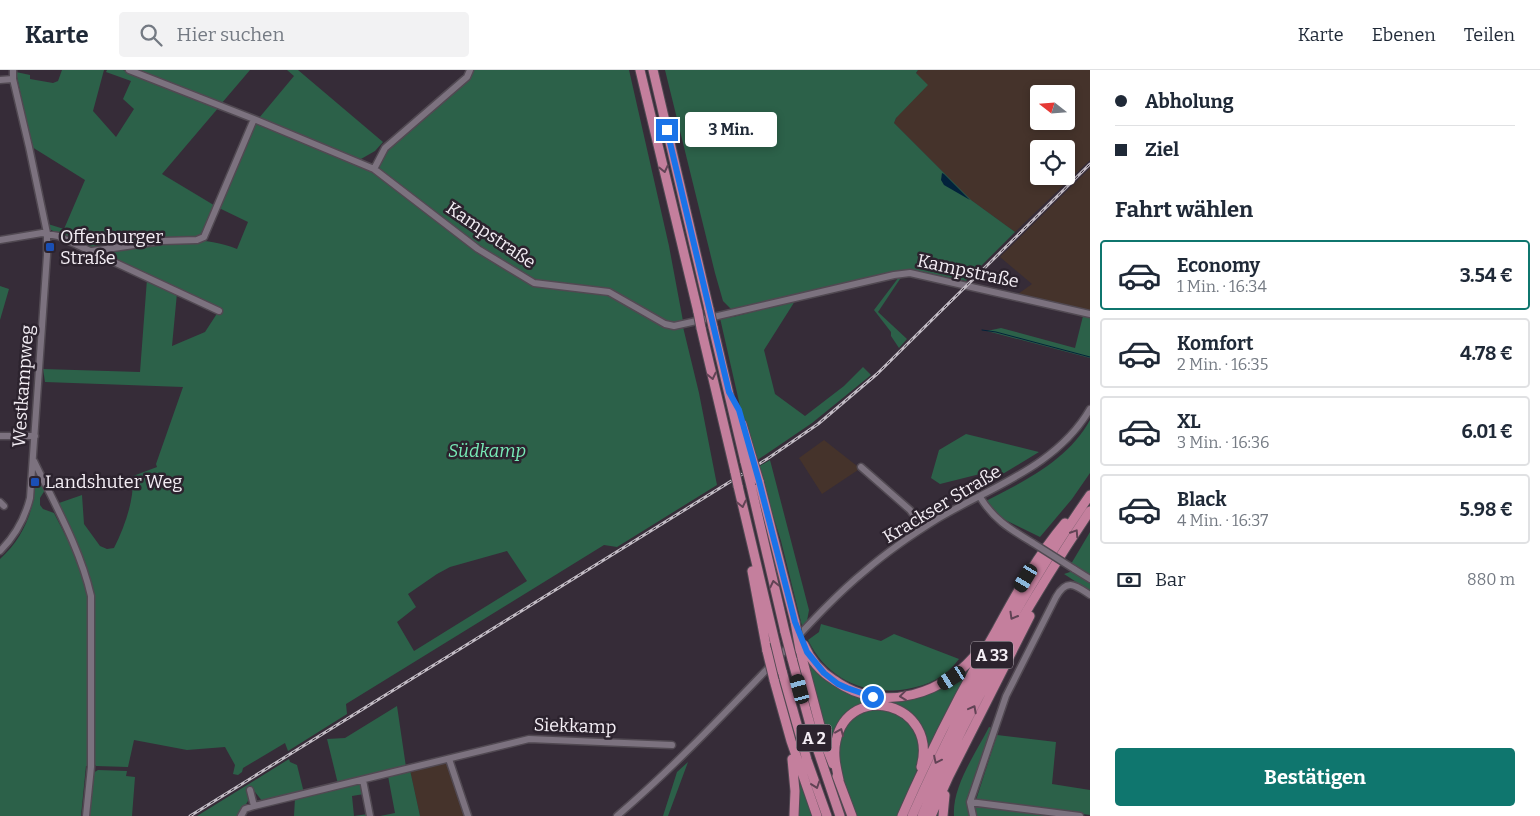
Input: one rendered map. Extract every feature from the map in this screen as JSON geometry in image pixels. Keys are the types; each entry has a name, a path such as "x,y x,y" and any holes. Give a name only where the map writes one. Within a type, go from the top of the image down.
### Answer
{"highway":[{"name":"A 2","path":"640,70 782,671 799,732 827,816"},
{"name":"A 2","path":"653,70 729,392 755,483 792,660 814,739 840,816"},
{"path":"755,483 802,648 824,741 852,816"},
{"path":"902,816 954,707 1005,614 1046,547 1088,498"},
{"name":"A 33","path":"912,816 958,717 998,642 1048,558 1088,498"},
{"name":"A 33","path":"922,816 971,713 1020,622 1090,511"},
{"path":"746,522 744,533 767,651 794,771 796,801 794,816"},
{"path":"931,816 1060,556"},
{"path":"802,648 824,673 847,688 873,697 906,696 926,692 952,678 977,653 1005,614"},
{"path":"780,703 817,816"},
{"path":"838,780 835,753 836,743 846,720 866,707 888,706 914,721 924,742 923,761 913,791"},
{"path":"943,816 944,796 953,771"}],"street":[{"name":"Westkampweg","path":"13,70 13,79 47,233 48,255 33,460 78,554 91,596 91,767 86,816"},
{"name":"Kampstraße","path":"129,70 374,169 478,249 534,283 609,292 664,324 674,326 894,275 910,273 1090,314"},
{"path":"374,169 385,148 467,77 470,70"},
{"path":"0,80 13,79"},
{"path":"92,251 162,240 197,240 204,237 254,119"},
{"path":"0,240 47,233 58,236 219,311"},
{"name":"Krackser Straße","path":"617,816 690,750 836,597 887,553 923,528 1025,472 1048,457 1068,438 1090,409"},
{"path":"0,436 12,434 35,436"},
{"path":"0,551 14,535 27,508 31,490 33,460"},
{"path":"861,467 910,510 923,528"},
{"path":"980,497 993,516 1002,524 1090,579"},
{"path":"973,816 970,802 1006,696 1058,593 1066,585 1071,584 1090,595"},
{"name":"Siekkamp","path":"241,816 245,809 254,806 529,739 672,745"},
{"path":"449,759 468,816"},
{"path":"363,780 370,816"},
{"path":"250,790 254,806"},
{"path":"970,802 1080,816"}],"shaded area":[{"path":"918,70 1090,70 1090,160 1075,174 1075,140 1030,140 1030,185 1064,185 1015,232 971,200 894,123"},
{"path":"1090,168 1090,311 1018,294 1032,284 1000,257 1073,185 1075,185"},
{"path":"824,440 857,466 858,470 822,494 799,458"},
{"path":"447,764 464,816 420,816 410,770"}],"green space":[{"path":"62,70 104,70 93,111 116,137 134,109 123,99 131,81 106,72 107,70 123,70 219,107 162,174 217,207 206,236 175,237 91,249 49,229 48,224 64,229 85,180 32,147 16,72 30,75 30,79 53,83 58,81"},
{"path":"137,70 250,70 221,104"},
{"path":"287,70 298,70 383,142 375,151 361,159 346,155 259,118 294,76"},
{"path":"473,70 629,70 669,246 683,321 667,322 610,290 536,281 481,248 379,169 385,150 469,80"},
{"path":"665,70 918,70 916,73 928,85 896,118 894,123 971,200 1015,232 966,281 919,271 904,270 731,309 723,301 715,273"},
{"name":"Südkamp","path":"254,121 371,171 534,285 608,294 675,329 683,327 699,393 717,485 617,547 604,545 346,704 347,714 288,751 285,743 243,768 242,772 238,775 233,774 235,765 225,747 187,750 134,740 128,767 96,766 94,763 93,596 84,559 58,506 59,503 82,495 84,524 100,546 107,549 114,548 128,513 132,495 133,476 157,467 156,464 183,387 45,382 43,369 140,372 147,279 177,293 172,346 205,332 218,312 103,255 101,252 152,243 187,240 221,244 237,249 248,222 219,208","holes":["507,551 527,581 414,651 397,622 416,607 408,594 450,567"]},
{"path":"902,276 878,312 907,339 899,348 891,336 891,332 874,310 899,277"},
{"path":"0,286 9,289 0,320"},
{"path":"795,301 764,350 775,394 805,416 844,386 863,367 871,375 812,423 756,461 745,428 720,318 733,317"},
{"path":"1083,316 1090,317 1090,358 987,331 1001,328 1075,348"},
{"path":"1090,420 1090,473 1072,499 1040,537 999,517 986,501 1016,486 1058,458 1081,434"},
{"path":"966,434 1039,452 996,478 980,474 940,484 931,478 939,450"},
{"path":"770,460 809,610 807,621 802,626 781,541 758,467"},
{"path":"38,476 45,490 40,498 40,505 43,509 54,513 79,562 88,596 89,766 86,766 81,816 0,816 0,559 14,544 25,526 32,507"},
{"path":"1090,532 1090,577 1071,564"},
{"path":"1073,571 1090,582 1090,591 1064,574"},
{"path":"821,624 881,641 894,634 959,659 943,675 923,685 891,691 862,687 848,682 836,674 816,654 808,640 819,632"},
{"path":"804,654 841,689 915,698 939,689 971,667 927,755 926,741 919,722 903,708 892,704 849,712 832,750"},
{"path":"397,706 406,767 338,784 327,739 345,738"},
{"path":"868,709 894,711 903,716 917,734 920,745 917,770 897,816 857,816 845,787 839,757 840,743 844,730 853,719"},
{"path":"989,727 992,728 968,802 971,816 954,816 954,805 961,782"},
{"path":"997,735 1056,742 1052,784 1090,790 1090,815 976,800"},
{"path":"289,759 290,762 297,765 304,793 263,802 255,792 239,816 197,816"},
{"path":"688,762 668,816 663,816 677,772"},
{"path":"98,770 127,771 126,776 135,777 132,816 89,816 93,773"},
{"path":"410,770 420,816 380,816 395,813 388,776"},
{"path":"799,780 813,816 797,816"},
{"path":"362,782 364,794 352,796 354,816 294,816 295,798"},
{"path":"974,805 1061,816 976,816"}],"water":[{"path":"942,173 970,200 944,185 941,180"}],"waterway":[{"path":"982,330 1090,357"}],"railway":[{"path":"190,816 770,457 818,424 877,374 1090,164"}],"place":[{"name":"Offenburger Straße","path":"50,247"},
{"name":"Landshuter Weg","path":"35,482"}],"route":[{"path":"667,130 729,392 739,410 795,622 807,652 824,673 838,684 873,697"}]}
